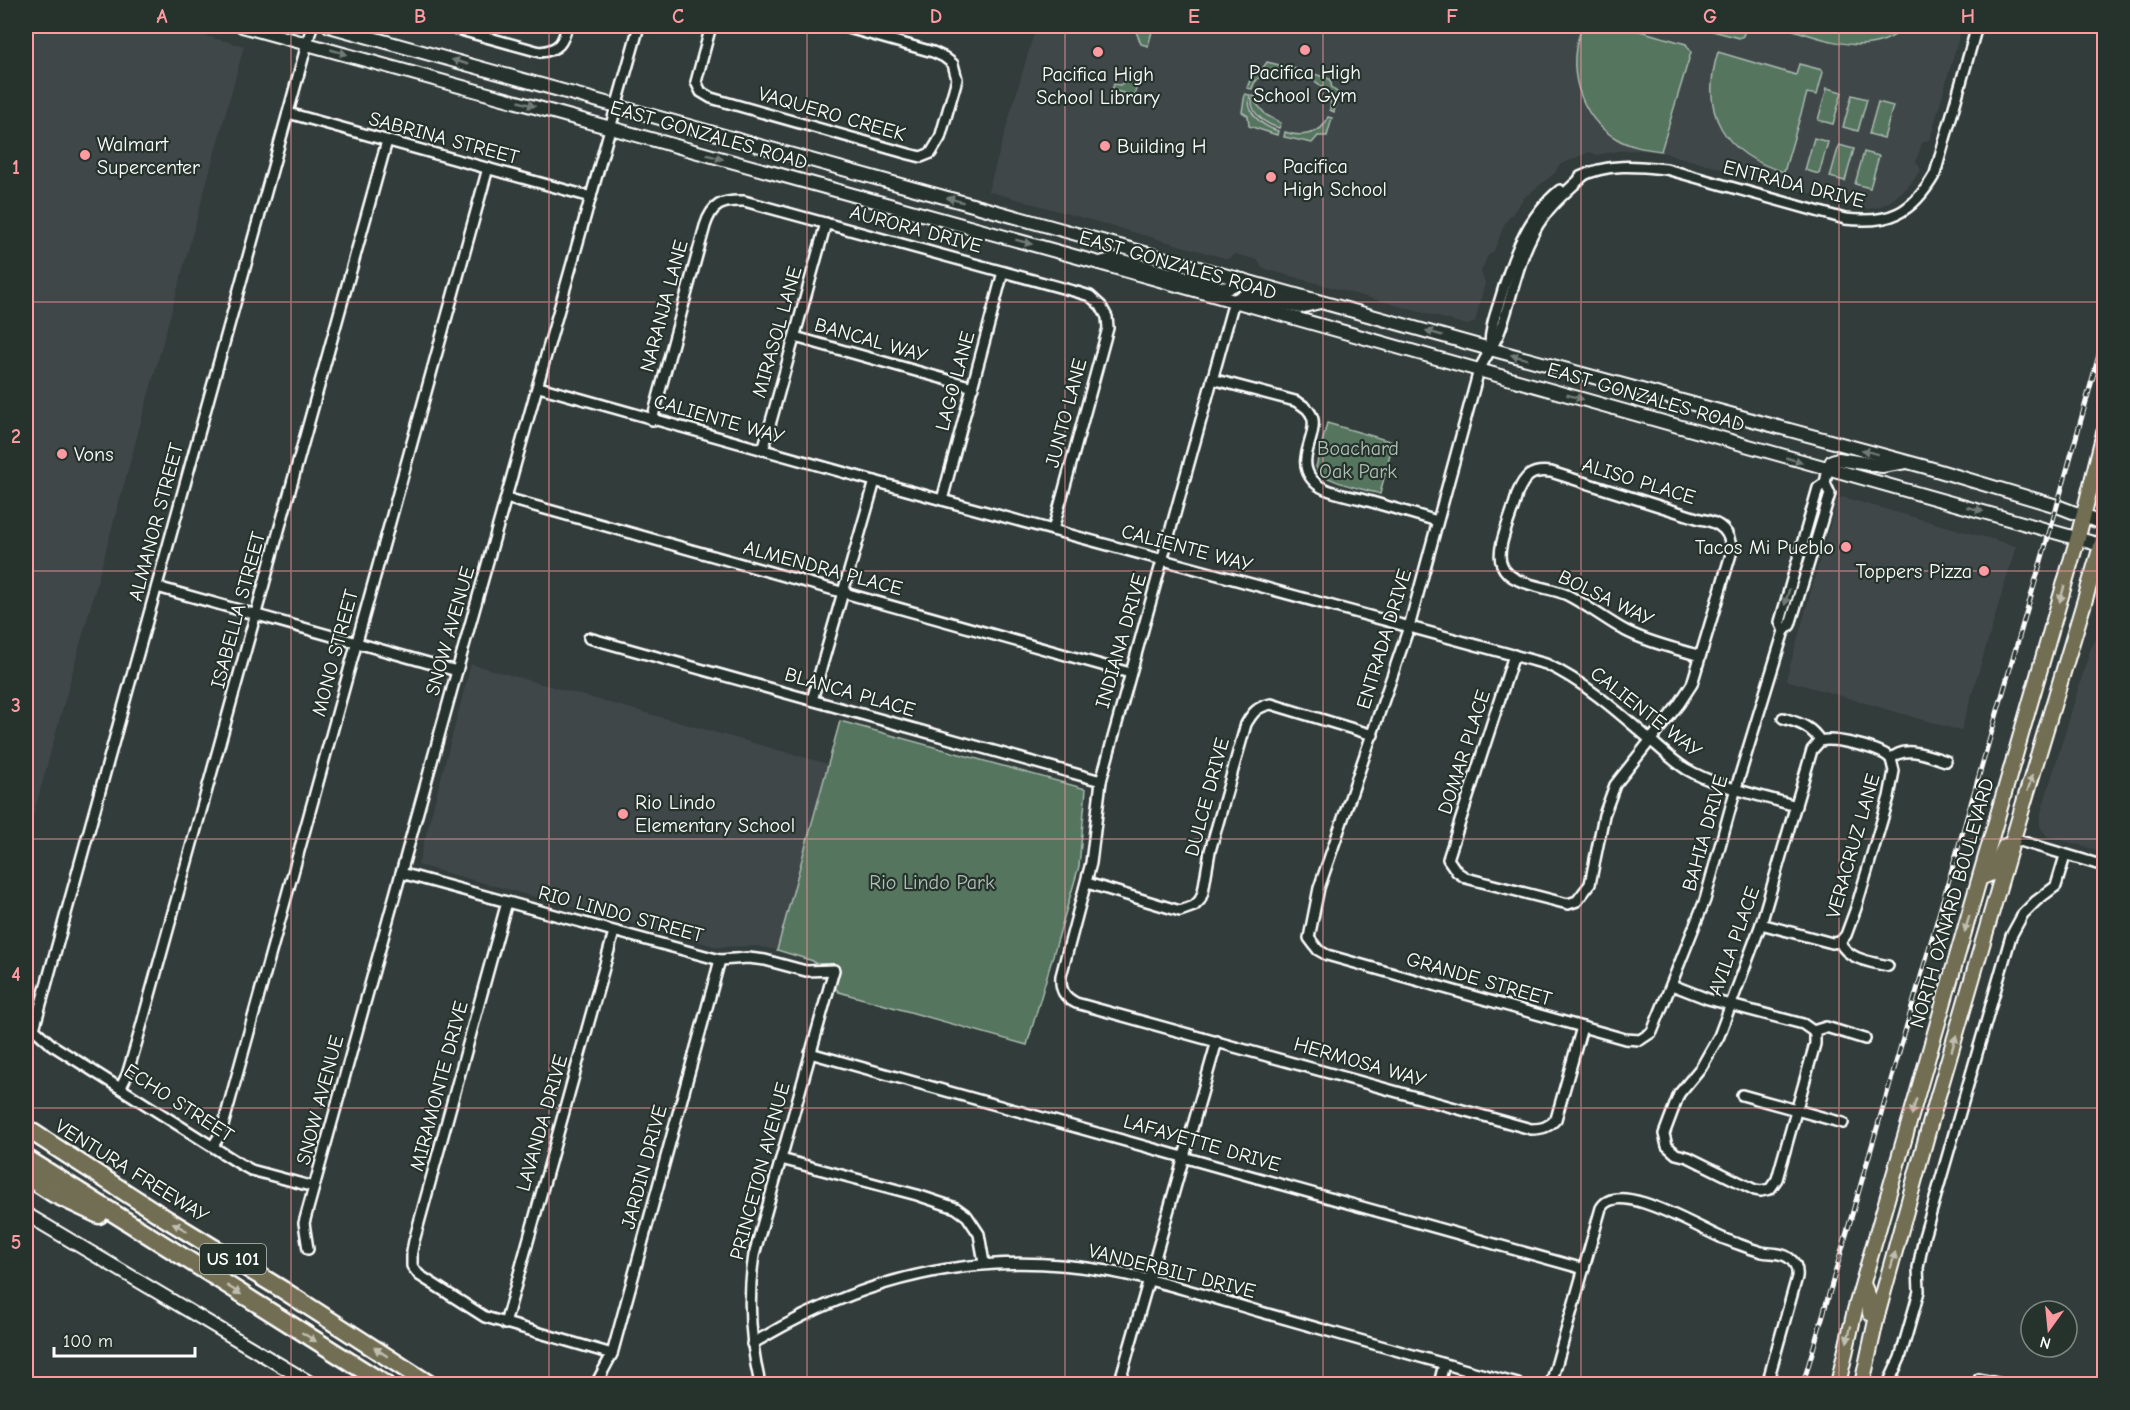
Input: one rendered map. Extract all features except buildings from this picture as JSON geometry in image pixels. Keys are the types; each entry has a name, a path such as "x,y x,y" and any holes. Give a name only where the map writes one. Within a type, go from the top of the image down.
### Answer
{"highway":[{"name":"VENTURA FREEWAY","path":"29,1129 168,1220 429,1384"},
{"name":"US 101","path":"26,1158 385,1384"},
{"path":"26,1176 54,1194 172,1252"}],"main road":[{"name":"EAST GONZALES ROAD","path":"242,26 1099,263 1828,469 2078,537 2104,542"},
{"name":"EAST GONZALES ROAD","path":"329,26 1490,349 1908,462 2104,524"},
{"path":"1099,263 1115,259 1225,289 1243,280"},
{"path":"1234,301 1246,295 1300,307 1321,302"},
{"name":"NORTH OXNARD BOULEVARD","path":"1838,1384 1863,1284 2084,516 2104,433"},
{"path":"1828,469 1832,461 1838,459 1882,466 1908,462"},
{"name":"NORTH OXNARD BOULEVARD","path":"1862,1384 1877,1316 2013,839 2104,542"},
{"path":"1980,878 1992,873 2003,849 2013,839 2007,833 2011,813 2003,796"},
{"path":"26,1214 312,1384"},
{"path":"1863,1284 1869,1298 1870,1313 1877,1316"}],"street":[{"name":"ALMANOR STREET","path":"34,1029 312,26"},
{"path":"446,26 540,52 551,51 563,41 567,26"},
{"name":"SNOW AVENUE","path":"308,1249 304,1224 314,1187 639,26"},
{"name":"VAQUERO CREEK","path":"711,26 696,82 701,92 711,98 921,157 931,153 940,138 957,79 953,64 933,52 862,28"},
{"path":"842,26 862,28"},
{"name":"ENTRADA DRIVE","path":"1309,938 1319,888 1409,627 1479,370 1490,349 1490,332 1508,273 1519,244 1535,216 1549,198 1583,176 1624,166 1666,170 1845,219 1868,221 1885,219 1914,202 1926,189 1935,174 1977,26"},
{"name":"SABRINA STREET","path":"288,113 591,197"},
{"name":"ISABELLA STREET","path":"121,1088 138,1038 387,141"},
{"name":"MONO STREET","path":"213,1146 224,1122 488,168"},
{"name":"AURORA DRIVE","path":"718,204 744,201 1083,294 1101,306"},
{"name":"NARANJA LANE","path":"652,420 705,226 718,204"},
{"name":"MIRASOL LANE","path":"763,450 826,223"},
{"name":"LAGO LANE","path":"942,500 1003,272"},
{"name":"INDIANA DRIVE","path":"1063,993 1061,976 1087,883 1101,781 1234,301"},
{"name":"JUNTO LANE","path":"1053,530 1108,328 1107,317 1101,306"},
{"name":"BANCAL WAY","path":"795,337 973,387"},
{"path":"1212,378 1306,406 1311,413 1313,429 1306,469 1309,477 1324,489 1437,521"},
{"name":"CALIENTE WAY","path":"538,387 876,482 1546,663 1574,679 1688,770 1736,788 1796,806"},
{"name":"BAHIA DRIVE","path":"1646,1038 1656,1025 1705,900 1736,788 1784,631 1790,625 1830,494 1825,483 1828,469"},
{"name":"ALISO PLACE","path":"1502,565 1500,550 1517,494 1525,479 1536,471 1551,472 1700,519 1710,520 1728,533 1731,541 1731,554 1700,656"},
{"path":"812,700 876,482"},
{"name":"BAHIA DRIVE","path":"1784,631 1780,622 1818,488 1825,483"},
{"name":"ALMENDRA PLACE","path":"506,498 1130,673"},
{"path":"1802,586 1799,579 1811,530 1808,525"},
{"name":"BOLSA WAY","path":"1502,565 1511,578 1566,595 1626,631 1644,639 1700,656"},
{"path":"157,587 457,671"},
{"name":"BLANCA PLACE","path":"589,638 1101,781"},
{"name":"DOMAR PLACE","path":"1514,655 1448,859 1457,872 1466,878 1559,903 1573,903 1590,884 1606,808 1615,785 1650,739"},
{"path":"1650,739 1686,696 1700,656"},
{"name":"DULCE DRIVE","path":"1087,883 1180,910 1194,906 1200,900 1210,850 1246,724 1253,711 1262,706 1271,704 1373,735"},
{"path":"1782,718 1800,723 1813,730 1820,741 1832,739 1882,752 1891,759 1896,754 1909,751 1946,761"},
{"name":"AVILA PLACE","path":"1797,1111 1777,1179 1774,1185 1767,1190 1755,1190 1688,1157 1676,1154 1665,1144 1664,1134 1679,1094 1709,1055 1719,1036 1761,924 1812,750 1820,741"},
{"name":"VERACRUZ LANE","path":"1840,942 1846,935 1856,908 1889,797 1894,771 1891,759"},
{"path":"2013,839 2104,866"},
{"path":"1888,1384 1900,1358 1916,1306 1919,1291 1918,1268 1924,1237 2011,936 2023,914 2056,886 2066,856"},
{"name":"RIO LINDO STREET","path":"401,873 720,960 748,958 806,971 834,970"},
{"name":"MIRAMONTE DRIVE","path":"505,1324 485,1317 421,1276 412,1266 412,1251 507,902"},
{"path":"1761,924 1832,943 1840,942 1853,957 1888,966"},
{"name":"LAVANDA DRIVE","path":"505,1324 614,932"},
{"name":"GRANDE STREET","path":"1309,938 1318,950 1327,955 1624,1039 1646,1038"},
{"name":"JARDIN DRIVE","path":"597,1382 612,1354 720,960"},
{"name":"PRINCETON AVENUE","path":"760,1384 752,1344 750,1279 756,1246 834,970"},
{"path":"1672,985 1730,1006 1803,1024 1813,1030 1815,1044 1797,1111"},
{"name":"HERMOSA WAY","path":"1063,993 1076,1003 1531,1129 1541,1129 1556,1119 1582,1027"},
{"path":"1813,1030 1826,1028 1865,1039"},
{"name":"ECHO STREET","path":"34,1029 52,1045 240,1164 251,1170 314,1187"},
{"path":"1119,1384 1216,1041"},
{"name":"LAFAYETTE DRIVE","path":"810,1053 1584,1269"},
{"path":"1742,1095 1843,1123"},
{"path":"781,1159 918,1195 956,1208 967,1216 979,1234 984,1263"},
{"path":"1551,1384 1601,1208 1609,1199 1621,1197 1668,1210 1723,1238 1760,1251 1787,1256 1794,1262 1798,1271 1767,1384"},
{"name":"VANDERBILT DRIVE","path":"752,1344 823,1306 866,1289 911,1276 984,1263 1016,1262 1074,1266 1148,1280 1518,1384"},
{"path":"505,1324 612,1354"},
{"path":"1439,1384 1444,1364"},
{"path":"1978,1382 2002,1384"}],"shaded area":[{"path":"26,26 167,26 244,46 26,842"},
{"name":"Pacifica High School","path":"1036,26 1962,26 1930,139 1922,143 1916,161 1921,170 1907,188 1889,202 1879,207 1866,209 1661,152 1618,151 1597,155 1590,152 1559,165 1555,173 1525,197 1505,223 1494,251 1487,257 1481,272 1485,283 1475,322 1467,325 1262,268 1258,260 1235,254 1228,259 988,191"},
{"path":"1842,497 2016,546 1961,731 1786,680 1837,500"},
{"path":"2104,608 2104,852 2047,836 2040,827 2040,816"},
{"name":"Rio Lindo Elementary School","path":"471,664 828,764 777,950 756,946 718,947 418,865"}],"green space":[{"path":"1130,26 1153,28 1148,46 1141,44 1135,29 1129,28"},
{"path":"1583,26 1622,26 1686,44 1691,52 1661,151 1622,142 1604,130 1593,118 1579,89 1575,73 1577,41"},
{"path":"1694,26 1729,26 1745,30 1743,36 1739,38"},
{"path":"1780,26 1830,26 1864,32 1884,26 1906,26 1892,37 1877,43 1861,45 1845,44"},
{"path":"1718,52 1796,75 1799,64 1822,70 1817,95 1807,93 1784,172 1746,154 1721,128 1712,94 1713,74"},
{"path":"1267,62 1296,69 1295,73 1269,73 1259,78 1252,89 1247,88 1254,70 1262,69"},
{"path":"1302,70 1330,79 1332,88 1338,93 1334,112 1330,110 1331,104 1327,93 1318,83 1301,75"},
{"path":"1132,76 1139,78 1134,96 1112,90 1114,84 1120,85"},
{"path":"1827,88 1842,92 1833,124 1818,120"},
{"path":"1245,94 1250,95 1252,113 1266,126 1278,131 1277,135 1249,126 1248,116 1242,112"},
{"path":"1852,95 1867,99 1858,131 1843,127"},
{"path":"1252,96 1257,97 1256,103 1266,115 1281,123 1279,128 1259,117 1253,108"},
{"path":"1878,102 1893,106 1884,138 1869,134"},
{"path":"1328,117 1332,118 1327,136 1318,136 1312,143 1284,137 1285,132 1309,134 1321,128"},
{"path":"1814,138 1828,142 1819,174 1805,170"},
{"path":"1839,145 1854,149 1845,181 1830,177"},
{"path":"1864,152 1879,156 1870,188 1855,184"},
{"name":"Boachard Oak Park","path":"1327,423 1393,442 1380,494 1335,481 1326,477 1316,467"},
{"name":"Rio Lindo Park","path":"840,721 1086,789 1079,866 1027,1045 839,992 813,961 777,950"}],"railway":[{"path":"1803,1384 2104,337"}],"place":[{"name":"Pacifica High School Gym","path":"1305,50"},
{"name":"Pacifica High School Library","path":"1098,52"},
{"name":"Building H","path":"1105,146"},
{"name":"Walmart Supercenter","path":"85,155"},
{"name":"Pacifica High School","path":"1271,177"},
{"name":"Vons","path":"62,454"},
{"name":"Tacos Mi Pueblo","path":"1846,547"},
{"name":"Toppers Pizza","path":"1984,571"},
{"name":"Rio Lindo Elementary School","path":"623,814"}]}
